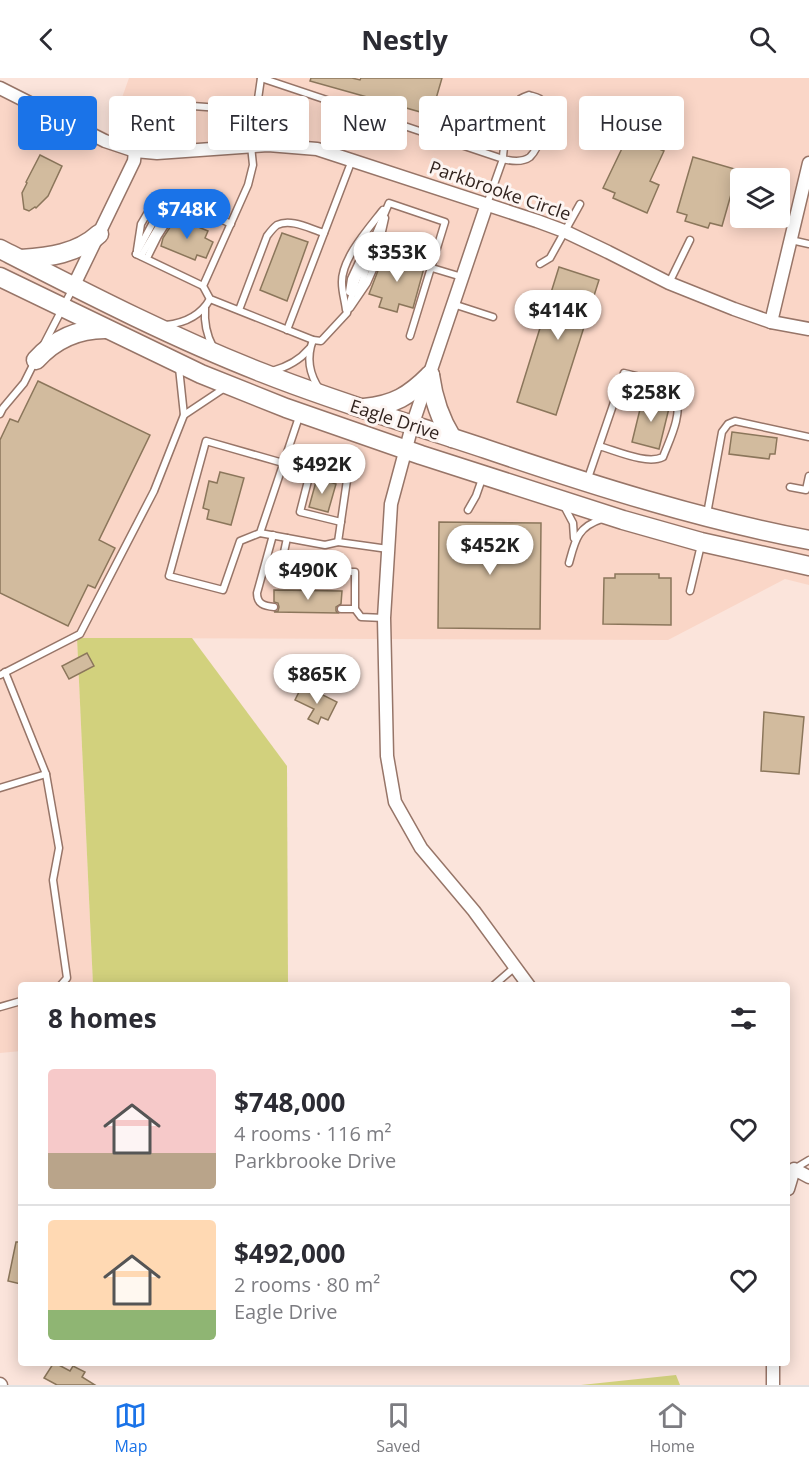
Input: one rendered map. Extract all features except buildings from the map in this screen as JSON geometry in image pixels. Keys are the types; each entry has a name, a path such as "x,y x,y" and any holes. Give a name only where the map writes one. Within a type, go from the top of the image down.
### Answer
{"street":[{"name":"Parkbrooke Circle","path":"0,88 105,141 135,151 157,153 208,149"},
{"name":"Parkbrooke Circle","path":"309,148 537,220 669,283 771,322 809,329"},
{"path":"73,287 134,161 135,151"},
{"path":"771,322 809,163"},
{"path":"487,204 412,426 391,504 384,618 387,756 395,802 421,848 474,911 526,982"},
{"path":"19,259 41,258 64,253 84,246 99,234"},
{"name":"Eagle Drive","path":"0,249 73,287 217,354 360,409 587,483 706,517 809,540"},
{"name":"Eagle Drive","path":"0,277 179,363 300,413 483,476 613,517 702,542 809,566"},
{"path":"36,360 62,338 89,330 106,329"},
{"path":"360,409 389,404 404,398 430,375"},
{"path":"430,375 436,405 452,438"},
{"path":"791,1168 809,1177"},
{"path":"773,1366 773,1385"}],"lane":[{"path":"258,96 261,78 502,159 518,161 528,158 539,144 547,110 544,102 539,98 529,95 517,104 503,148 502,159 487,204"},
{"path":"135,151 141,140 150,103 208,107"},
{"path":"203,286 248,185 255,150"},
{"path":"287,330 352,160"},
{"path":"141,256 141,224 154,202 177,198 231,224"},
{"path":"141,256 158,236 177,198"},
{"path":"141,256 164,202 177,198"},
{"path":"141,256 203,286 210,299 313,340 321,341 347,313 367,283 374,267 388,203"},
{"path":"388,203 445,222 410,336"},
{"path":"347,313 356,280 388,203"},
{"path":"347,313 342,280 348,258 388,203"},
{"path":"540,264 550,258 580,204"},
{"path":"239,310 267,236 274,226 295,223 324,233"},
{"path":"669,283 690,240"},
{"path":"791,240 809,244"},
{"path":"432,268 462,278"},
{"path":"0,414 24,383 73,287"},
{"path":"153,325 183,322 197,315 210,299"},
{"path":"453,304 493,317"},
{"path":"205,307 204,325 217,354"},
{"path":"264,374 296,362 309,349 313,340"},
{"path":"309,349 311,373 325,396"},
{"path":"64,982 67,978 53,880 59,848 46,774 2,674 80,634 154,491 184,415 179,363"},
{"path":"587,483 599,446 624,373 654,381 677,392 678,417 663,457 656,461 644,459 599,446"},
{"path":"184,415 229,385"},
{"path":"260,533 300,413"},
{"path":"706,517 722,432 728,424 735,421 809,437"},
{"path":"338,542 347,480 293,463 283,463 206,441 169,576 223,590 240,541 260,533 325,545 338,542 388,549"},
{"path":"312,469 300,512 341,522"},
{"path":"468,510 483,476"},
{"path":"790,487 806,490 809,476"},
{"path":"559,500 573,523 574,542 569,563"},
{"path":"574,542 580,532 590,524 613,517"},
{"path":"273,535 257,599 260,603 274,608"},
{"path":"286,538 280,570 355,572 355,609 361,617 384,618"},
{"path":"690,591 702,542"},
{"path":"341,609 355,609"},
{"path":"0,788 46,774"},
{"path":"498,982 515,967"},
{"path":"0,1006 18,1002"},
{"path":"791,1168 809,1160"}],"shaded area":[{"path":"129,78 809,78 809,585 785,579 668,640 77,638 93,982 18,982 18,1051 0,1053 0,80 32,96 18,96 18,150 97,150 97,128 109,134 109,150 196,150 196,96 123,96"},
{"path":"77,638 192,638 287,766 288,982 93,982"},
{"path":"676,1375 680,1385 581,1385"}]}
